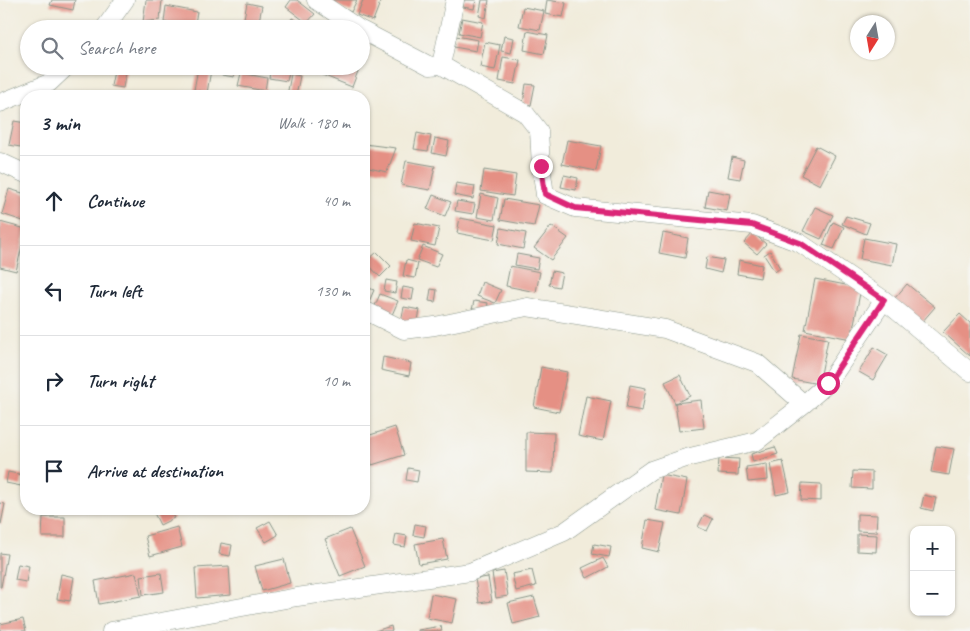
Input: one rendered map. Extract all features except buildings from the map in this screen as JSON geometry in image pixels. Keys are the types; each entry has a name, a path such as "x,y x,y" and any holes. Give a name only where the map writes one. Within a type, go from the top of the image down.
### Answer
{"street":[{"path":"111,20 125,0"},
{"path":"316,0 345,20"},
{"path":"441,65 455,0"},
{"path":"370,35 430,66 441,65 525,113 539,131 545,194 575,208 752,225 800,243 884,300 970,372"},
{"path":"32,90 49,83 57,75"},
{"path":"0,103 20,95"},
{"path":"0,162 20,171"},
{"path":"110,631 296,598 470,572 564,532 651,470 686,458 757,441 828,383 884,300"},
{"path":"370,313 404,330 435,326 526,306 665,330 757,363 804,404"}],"route":[{"path":"541,166 545,194 575,208 752,225 800,243 884,300 828,383"}]}
